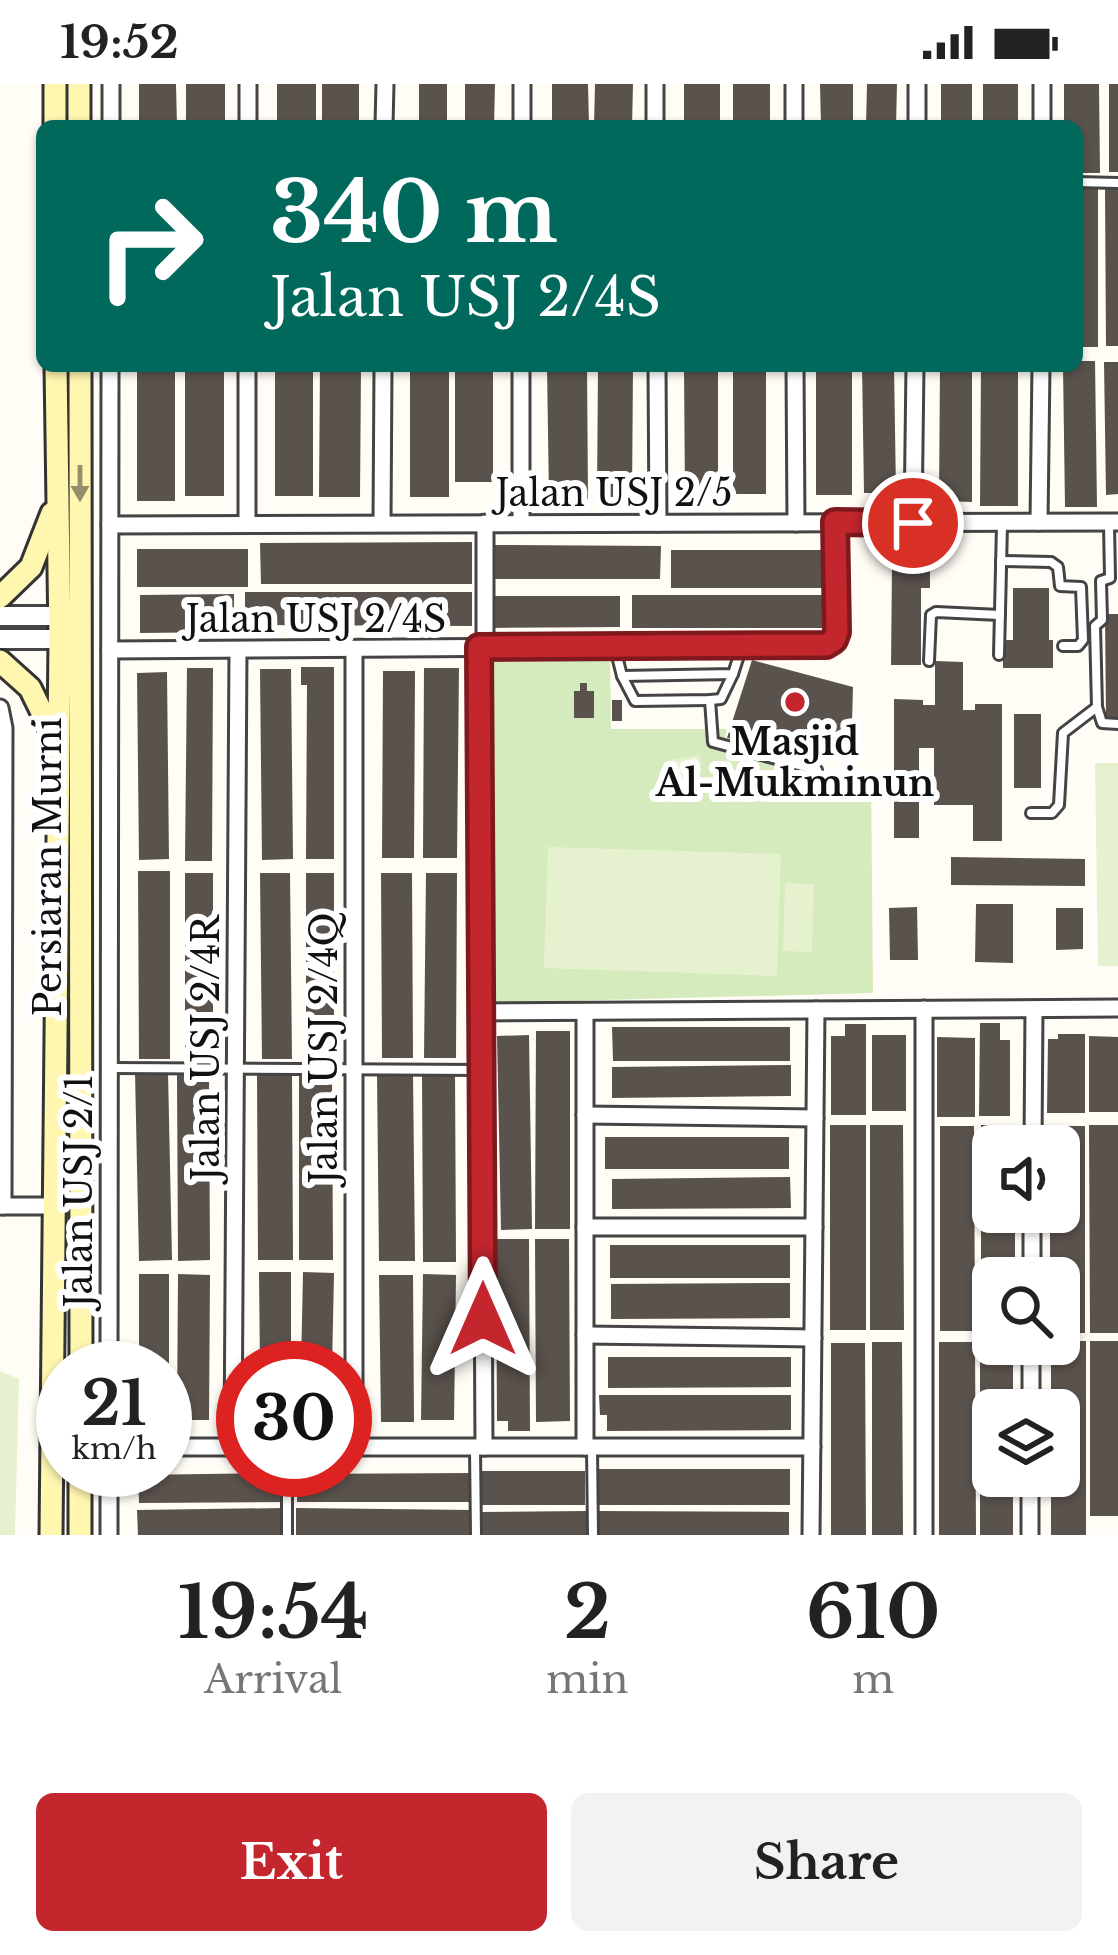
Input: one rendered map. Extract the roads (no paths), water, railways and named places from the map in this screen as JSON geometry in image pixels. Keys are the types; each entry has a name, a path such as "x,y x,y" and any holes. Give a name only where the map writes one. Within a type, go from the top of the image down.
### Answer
{"main road":[{"path":"55,84 55,120"},
{"path":"80,84 80,120"},
{"name":"Persiaran Murni","path":"51,1535 58,747 70,628 56,502 56,372"},
{"name":"Persiaran Murni","path":"80,372 70,628 81,1341"},
{"path":"0,597 31,567 56,502"},
{"path":"0,661 35,695 58,747"},
{"path":"80,1497 80,1535"}],"street":[{"path":"110,120 111,84"},
{"path":"248,84 248,120"},
{"path":"384,120 385,84"},
{"path":"522,84 522,120"},
{"path":"655,84 655,120"},
{"path":"794,84 794,120"},
{"path":"917,84 917,120"},
{"path":"1042,84 1042,120"},
{"name":"Jalan USJ 2/1","path":"109,1341 110,372"},
{"path":"247,372 247,524"},
{"path":"382,524 383,372"},
{"path":"520,523 521,372"},
{"path":"657,372 658,523"},
{"path":"796,372 796,523"},
{"path":"913,523 914,372"},
{"path":"1039,522 1041,372"},
{"name":"Jalan USJ 2/4S","path":"110,650 826,645 834,640 835,522"},
{"name":"Jalan USJ 2/5","path":"110,524 1114,522"},
{"path":"480,1447 484,523"},
{"path":"0,616 70,628"},
{"path":"0,639 70,628"},
{"name":"Jalan USJ 2/4Q","path":"351,1341 354,649"},
{"name":"Jalan USJ 2/4R","path":"237,1341 238,650"},
{"path":"0,708 4,728 2,1206 52,1206"},
{"path":"482,1012 1118,1008"},
{"path":"1033,1125 1034,1009"},
{"path":"811,1535 816,1010"},
{"path":"923,1535 924,1010"},
{"path":"585,1012 588,1447"},
{"path":"585,1115 815,1118"},
{"path":"585,1227 814,1227"},
{"path":"585,1335 813,1338"},
{"path":"372,1447 812,1447"},
{"path":"109,1497 109,1535"},
{"path":"1030,1497 1030,1535"}],"lane":[{"path":"1083,182 1118,183"},
{"path":"998,655 1003,522"},
{"path":"1114,522 1114,578 1101,581 1101,622 1095,626 1097,707 1102,723 1118,724"},
{"path":"1001,561 1051,562 1058,567 1060,586 1081,587 1083,640 1078,646 1063,646"},
{"path":"929,661 931,615 1000,615"},
{"path":"614,646 635,701 721,699 742,645"},
{"path":"622,676 734,674"},
{"path":"710,700 713,742 817,770"},
{"path":"1031,813 1057,811 1063,733 1097,707"},
{"path":"110,1068 482,1070"},
{"path":"476,1535 480,1447"},
{"path":"588,1447 593,1535"},
{"path":"287,1497 287,1535"}],"place":[{"name":"Masjid Al-Mukminun","path":"795,702"}]}
